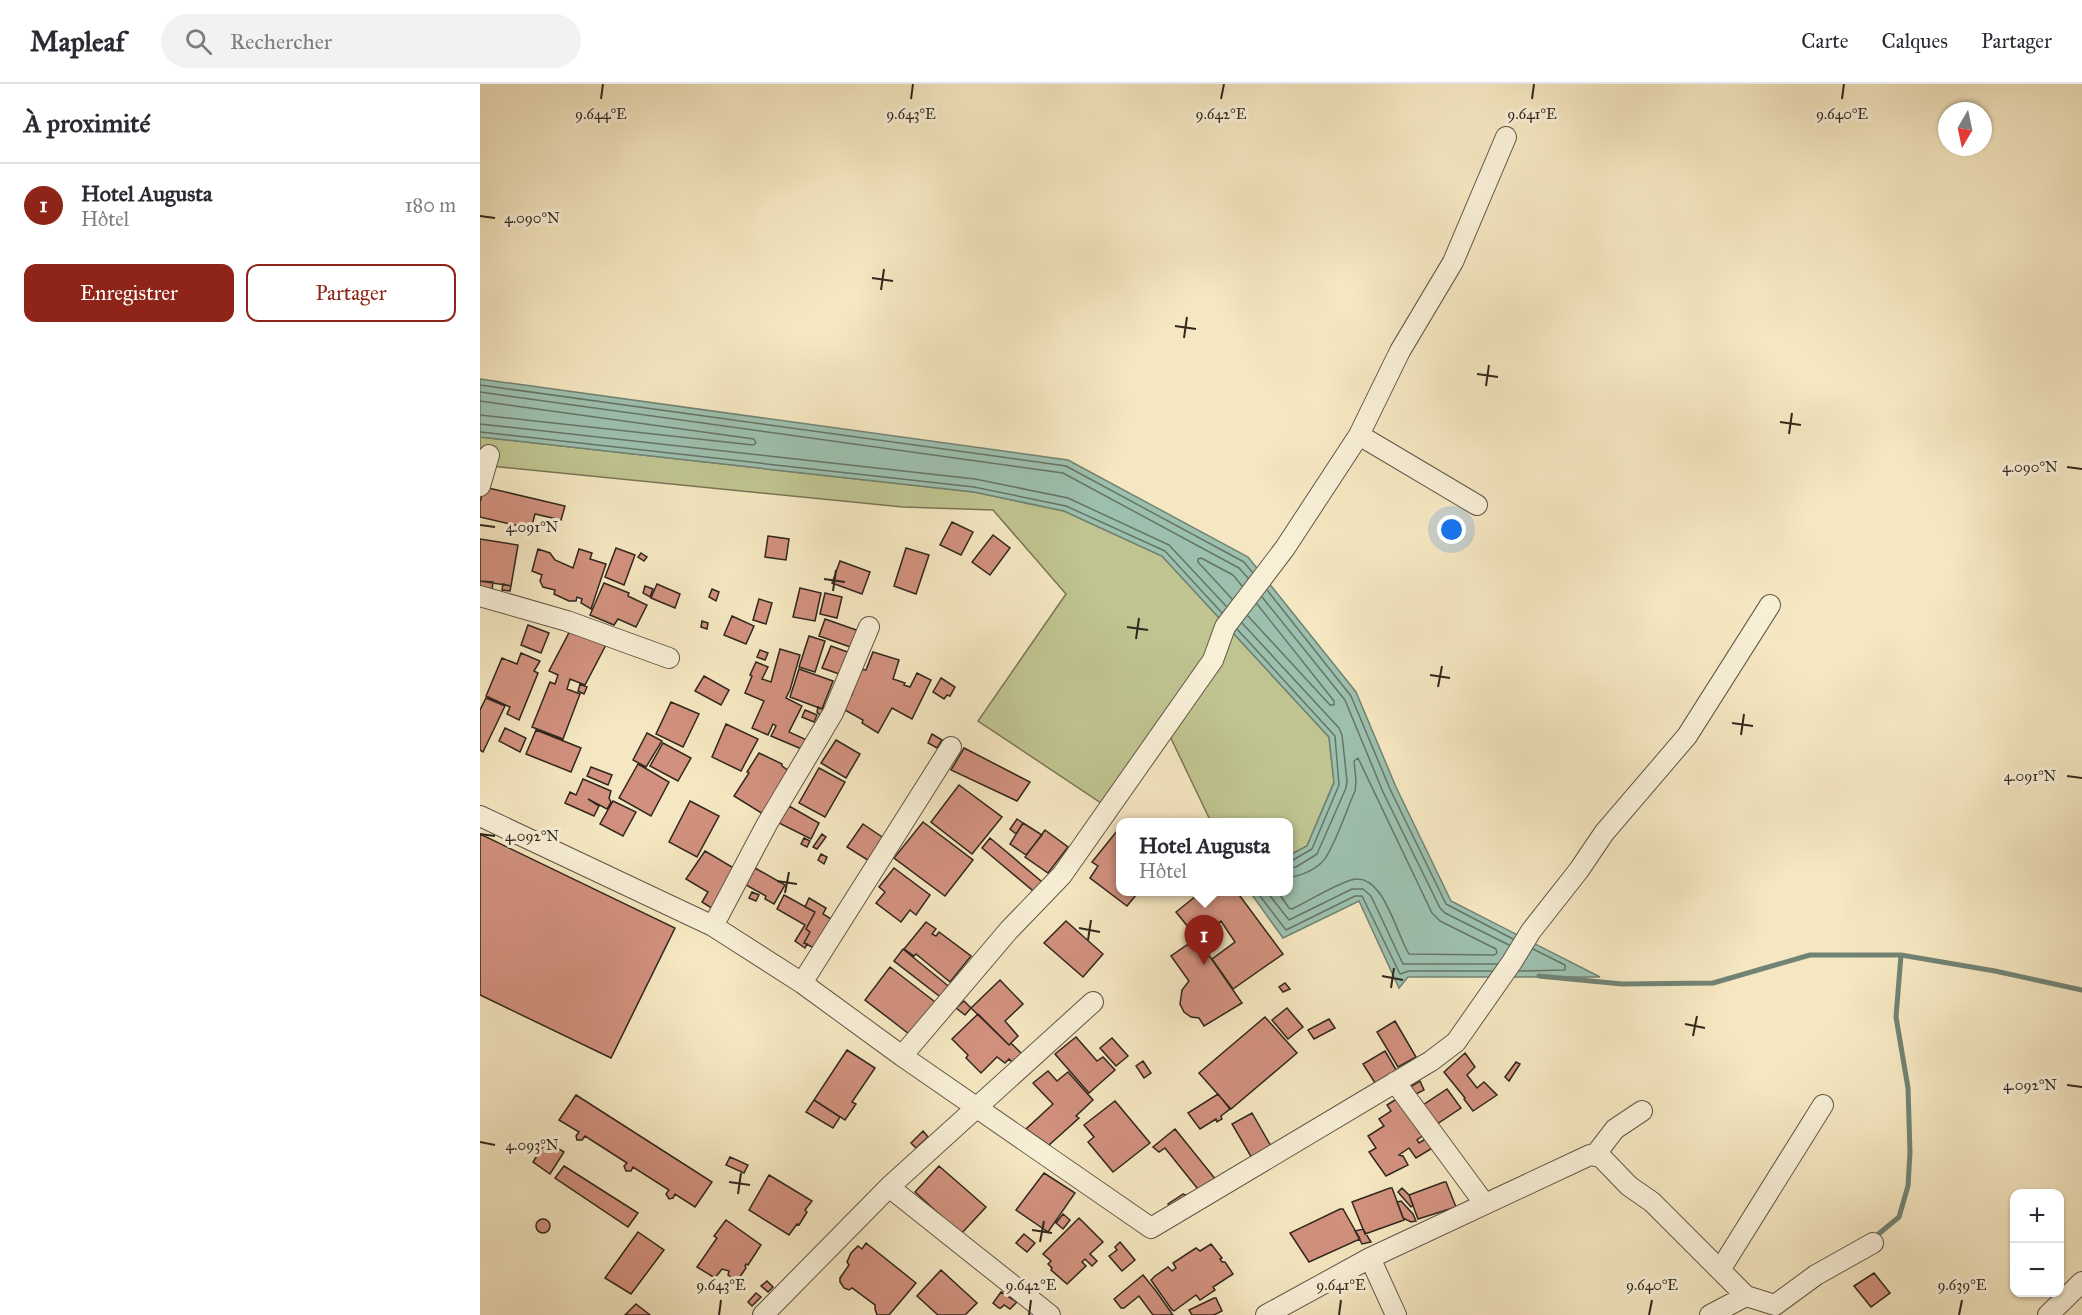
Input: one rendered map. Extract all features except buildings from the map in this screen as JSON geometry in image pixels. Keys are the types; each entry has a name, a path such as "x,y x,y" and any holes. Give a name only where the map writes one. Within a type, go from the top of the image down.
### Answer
{"street":[{"path":"903,1056 1009,930 1062,875 1214,660 1225,627 1285,548 1359,435 1400,351 1453,262 1506,136"},
{"path":"1359,435 1477,505"},
{"path":"480,486 489,455"},
{"path":"480,596 567,621 669,658"},
{"path":"480,816 713,926 802,983 976,1108 1151,1228 1431,1061 1456,1042 1531,931 1579,870 1604,833 1687,736 1770,605"},
{"path":"713,926 767,824 833,713 869,627"},
{"path":"802,983 951,747"},
{"path":"763,1315 889,1187 1093,1002"},
{"path":"1395,1082 1484,1203"},
{"path":"1720,1270 1823,1105"},
{"path":"1595,1155 1615,1129 1641,1111"},
{"path":"1266,1315 1370,1258 1590,1155 1601,1157 1629,1186 1652,1202 1746,1296 1777,1310 1816,1275 1873,1243"},
{"path":"889,1187 1050,1315"},
{"path":"1370,1258 1396,1315"},
{"path":"2048,1315 2082,1282"},
{"path":"1710,1315 1746,1296"}],"green space":[{"path":"480,437 974,492 1064,511 1162,556 1329,737 1334,782 1307,846 1293,853 1293,818 1209,818 1167,730 1104,805 978,721 1066,594 993,510 903,507 480,465"}],"water":[{"path":"480,379 1068,460 1248,557 1356,692 1396,787 1451,901 1600,977 1408,977 1399,988 1359,901 1283,938 1253,896 1293,896 1293,853 1307,846 1334,783 1329,737 1162,556 1064,511 974,492 480,437"}],"waterway":[{"path":"1539,976 1622,984 1713,983 1810,955 1901,955 1995,971 2082,990"},
{"path":"1876,1236 1899,1217 1908,1186 1910,1152 1908,1088 1896,1017 1901,955"}],"place":[{"name":"Hotel Augusta","path":"1204,965"}]}
